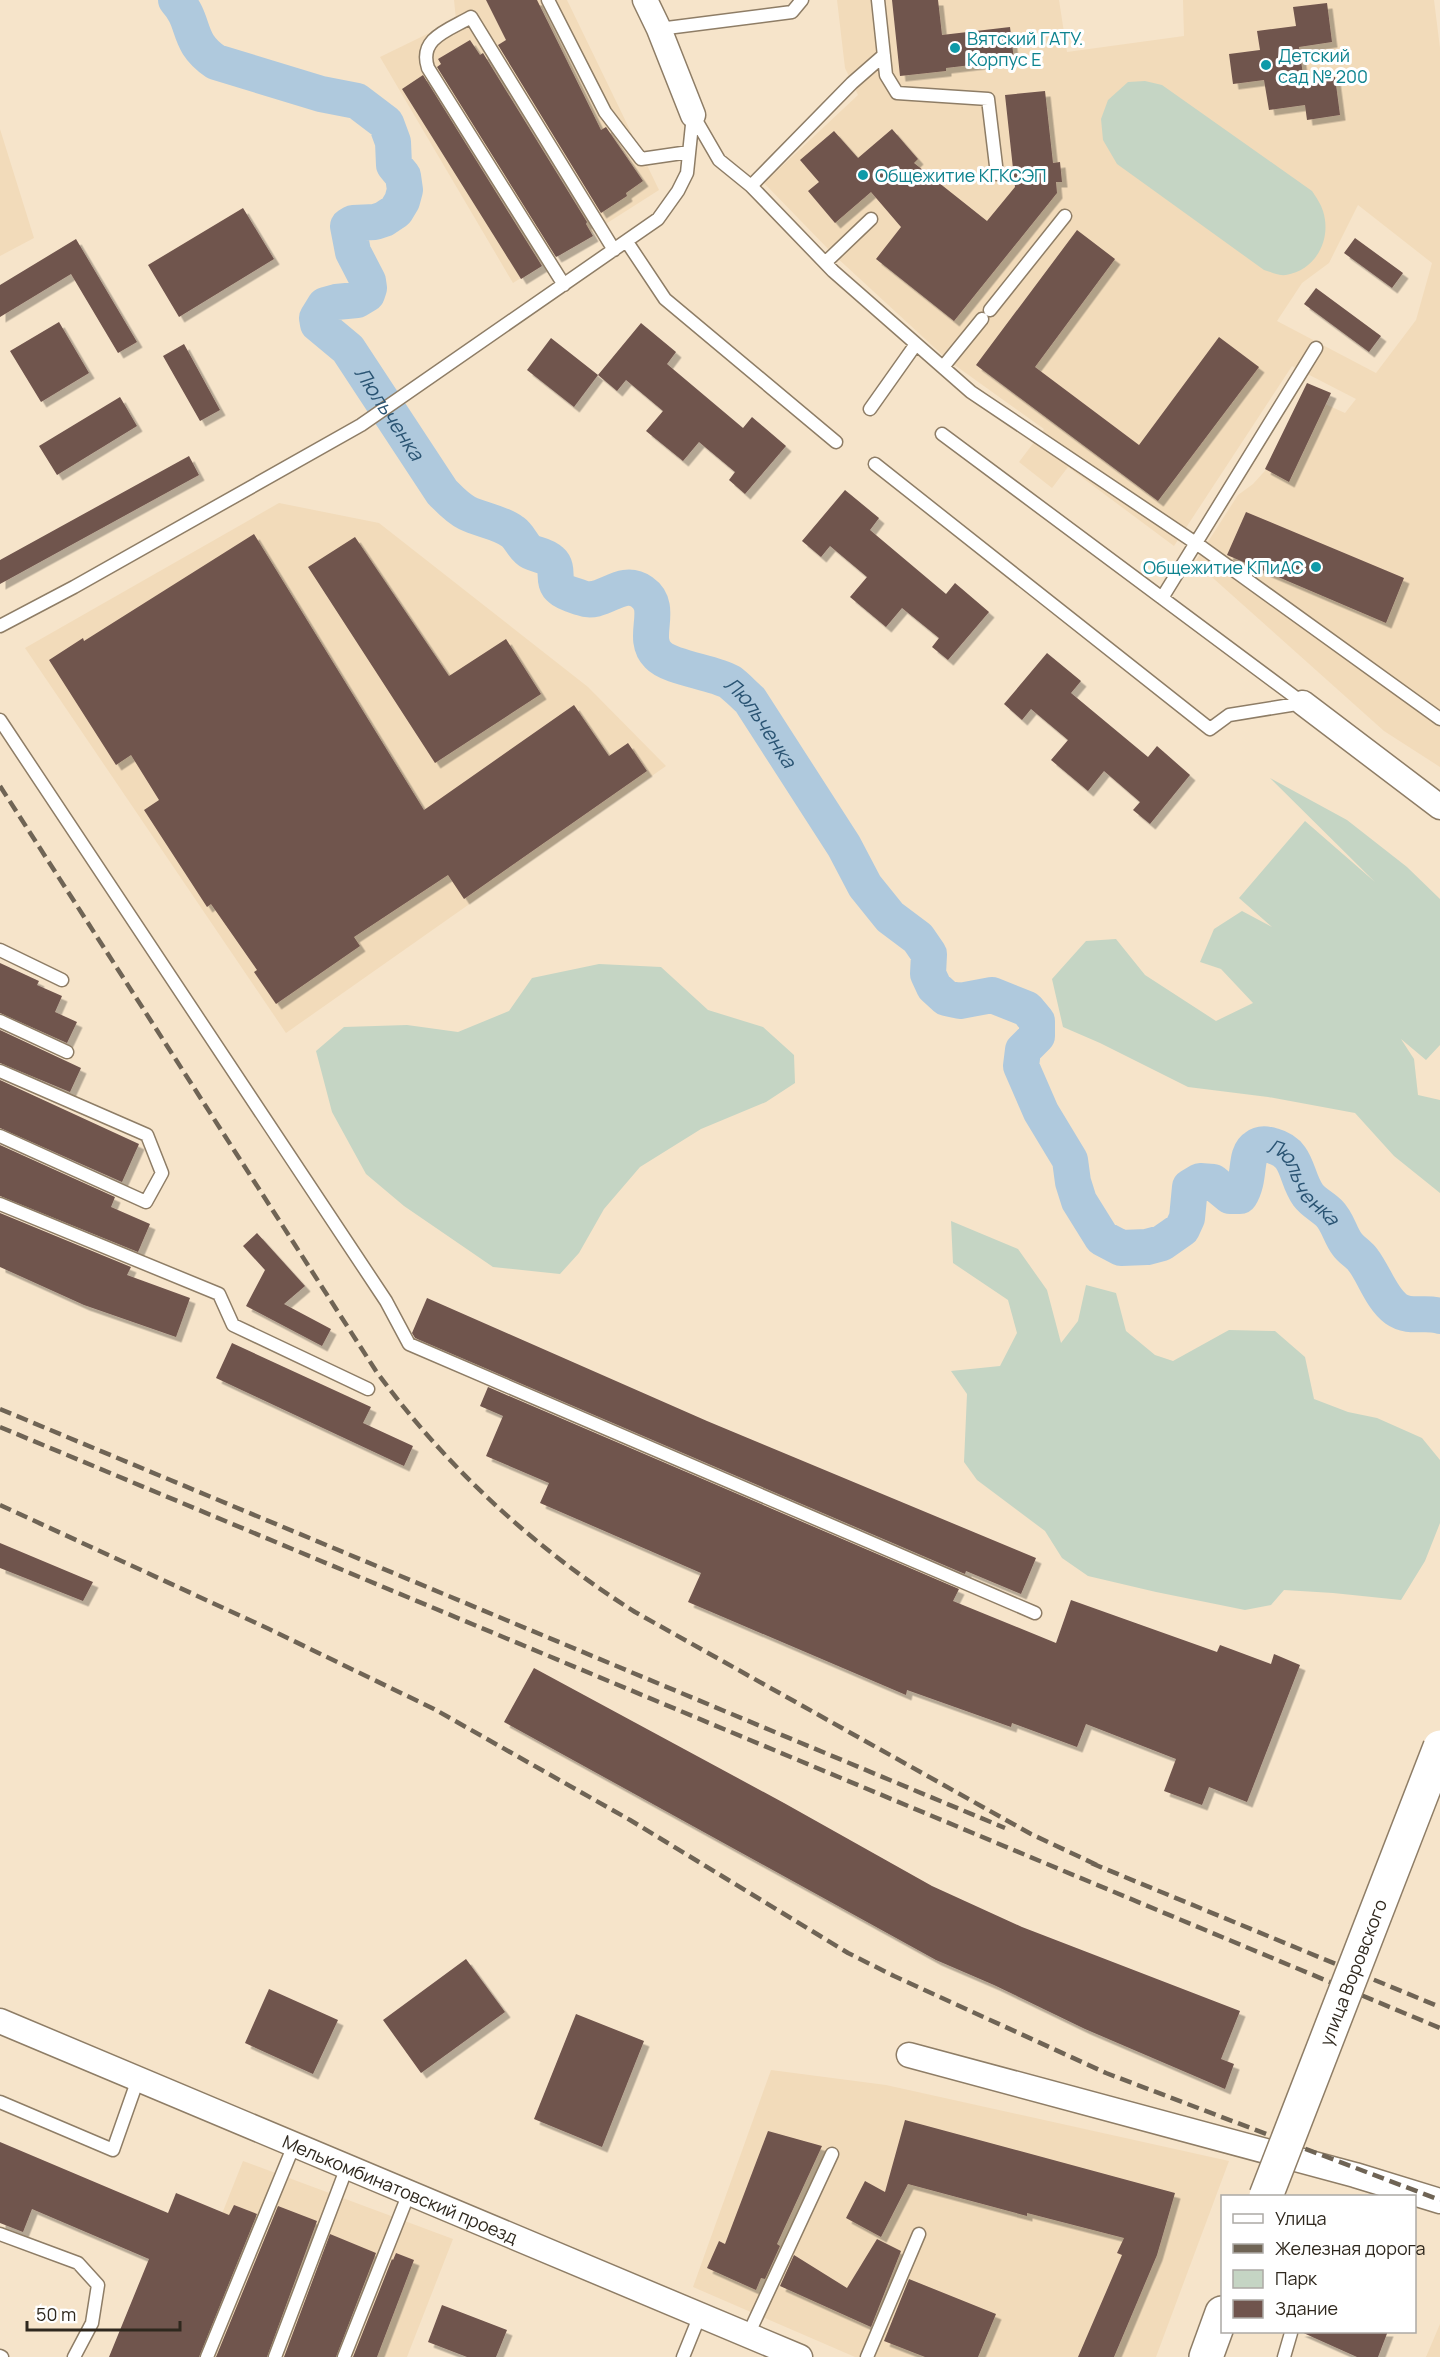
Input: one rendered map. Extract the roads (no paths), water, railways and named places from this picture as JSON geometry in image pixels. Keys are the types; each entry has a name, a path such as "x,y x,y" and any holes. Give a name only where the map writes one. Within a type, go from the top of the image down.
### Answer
{"main road":[{"name":"улица Воровского","path":"1266,2195 1440,1747"},
{"path":"1206,2357 1221,2316"}],"street":[{"path":"645,0 693,115"},
{"path":"1303,704 1440,807"},
{"name":"Мелькомбинатовский проезд","path":"0,2021 801,2357"},
{"path":"909,2055 1355,2175 1440,2201"}],"lane":[{"path":"548,0 605,112 641,159 689,152"},
{"path":"659,29 792,12 802,0"},
{"path":"878,0 886,75 897,93 988,99 997,174"},
{"path":"564,285 428,68 424,57 426,47 432,40 471,17 614,250"},
{"path":"751,186 852,83 884,55"},
{"path":"0,626 74,587 361,425 627,242 658,219 687,173 693,115"},
{"path":"693,115 719,160 751,186 826,262 971,392 1196,543 1440,719"},
{"path":"943,367 1065,216"},
{"path":"826,262 871,219"},
{"path":"627,242 665,299 836,442"},
{"path":"870,409 916,344"},
{"path":"1162,598 1316,348"},
{"path":"942,434 1303,704"},
{"path":"875,464 1210,729 1229,715 1303,704"},
{"path":"0,720 386,1301 409,1344 1035,1613"},
{"path":"0,950 62,980"},
{"path":"0,1021 67,1052"},
{"path":"0,1071 147,1135 162,1173 146,1202 0,1137"},
{"path":"0,1204 219,1294 233,1325 368,1389"},
{"path":"0,2102 113,2150 138,2079"},
{"path":"207,2357 294,2145"},
{"path":"747,2335 832,2154"},
{"path":"275,2357 347,2167"},
{"path":"344,2357 409,2193"},
{"path":"0,2234 78,2263 98,2285 92,2323 74,2357"},
{"path":"867,2357 919,2234"},
{"path":"683,2357 700,2315"},
{"path":"1284,2357 1291,2333"}],"waterway":[{"name":"Люльченка","path":"176,0 187,16 200,47 216,62 321,94 357,101 386,123 393,142 394,165 403,176 405,190 402,201 396,211 384,219 375,222 353,223 348,226 353,252 368,281 369,288 367,294 357,300 325,305 317,318 318,324 348,349 442,492 454,504 467,513 508,529 528,550 549,559 554,564 556,583 568,593 590,599 619,589 634,588 642,592 652,606 651,640 658,655 681,667 730,682 750,700 844,846 865,886 890,917 918,938 929,954 928,974 934,987 946,998 960,1001 992,995 1027,1009 1037,1021 1037,1036 1023,1050 1021,1066 1041,1112 1070,1160 1079,1201 1102,1238 1121,1248 1147,1247 1162,1243 1182,1229 1187,1218 1190,1187 1200,1181 1213,1182 1230,1196 1240,1196 1252,1150 1260,1145 1269,1145 1288,1154 1308,1195 1332,1217 1349,1246 1363,1260 1391,1304 1407,1314 1440,1316"}],"railway":[{"path":"0,786 376,1371 403,1406 462,1473 494,1504 562,1561 635,1612 1031,1834 1099,1866"},
{"path":"0,1409 1005,1828"},
{"path":"0,1427 1440,2028"},
{"path":"0,1505 269,1629 434,1709 630,1820 848,1953 894,1976 1106,2073 1440,2200"},
{"path":"1091,1863 1440,2007"}],"place":[{"name":"Вятский ГАТУ. Корпус Е","path":"955,48"},
{"name":"Детский сад № 200","path":"1266,65"},
{"name":"Общежитие КГКСЭП","path":"863,175"},
{"name":"Общежитие КПиАС","path":"1316,567"}]}
